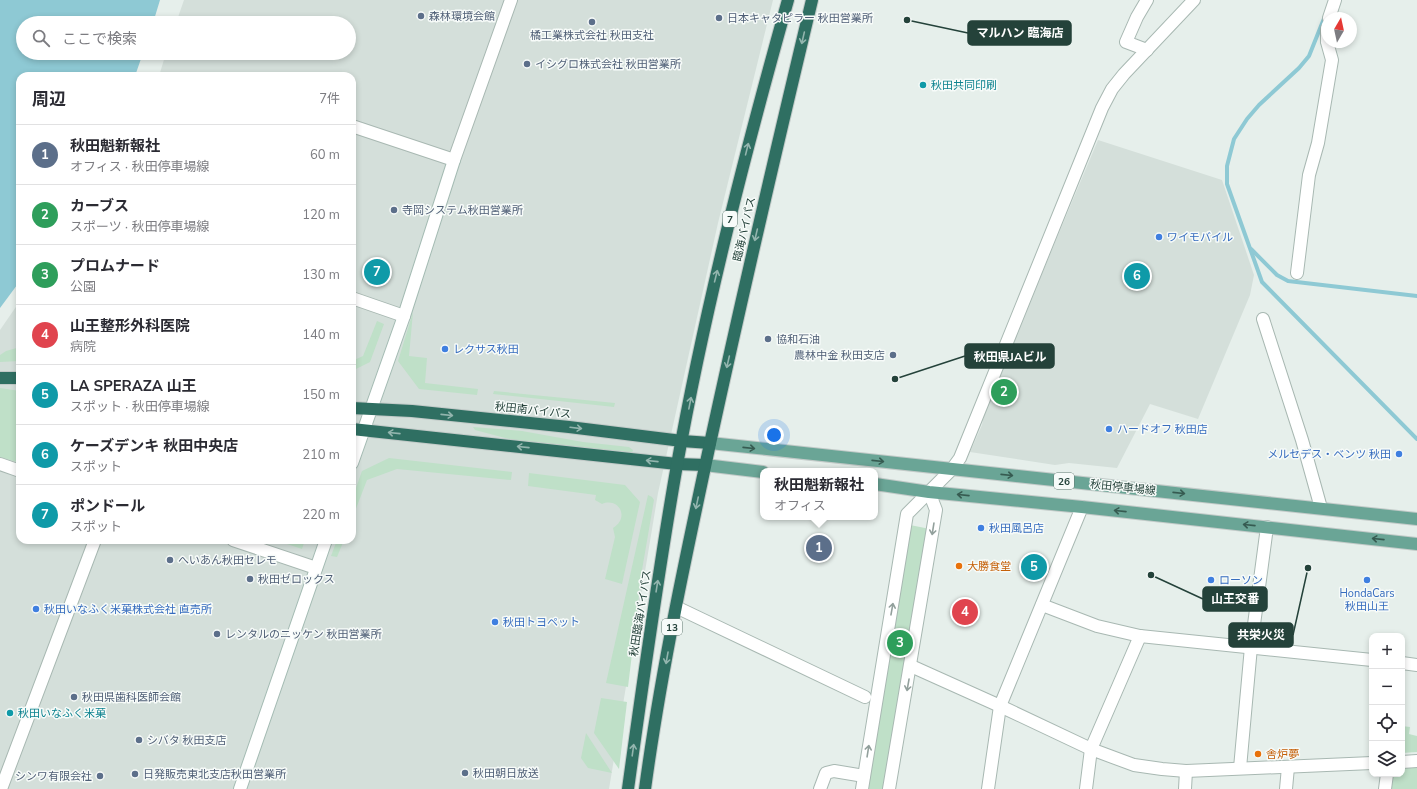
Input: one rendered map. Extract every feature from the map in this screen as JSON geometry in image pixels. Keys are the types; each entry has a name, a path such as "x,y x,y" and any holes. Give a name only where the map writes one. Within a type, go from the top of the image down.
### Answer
{"highway":[{"name":"臨海バイパス","path":"682,441 710,303 751,133 788,0"},
{"name":"臨海バイパス","path":"705,465 765,197 812,0"},
{"name":"秋田南バイパス","path":"356,408 371,408 569,427 710,443"},
{"path":"358,429 677,464 705,465"},
{"name":"秋田臨海バイパス","path":"628,789 651,624 682,441"},
{"name":"13","path":"645,789 676,607 705,465"}],"main road":[{"name":"秋田停車場線","path":"710,443 1417,519"},
{"path":"705,465 760,472"},
{"name":"26","path":"878,484 929,492 1082,507 1417,544"}],"street":[{"path":"356,440 358,429 371,408 404,316 454,160 510,0"},
{"path":"1147,0 1137,17 1126,42 1147,50"},
{"path":"862,789 907,514 952,469 960,458 1102,108 1112,89 1124,74 1194,0"},
{"path":"1332,12 1335,0"},
{"path":"1297,274 1309,175 1318,143 1332,60 1329,48"},
{"path":"356,127 454,160"},
{"path":"356,299 404,316"},
{"path":"1263,319 1302,440 1321,508"},
{"path":"0,464 16,470"},
{"path":"889,789 911,666 936,510 929,492"},
{"path":"988,789 1000,706 1082,507"},
{"path":"1240,768 1251,647 1267,527"},
{"path":"1,789 93,544"},
{"path":"245,544 316,568"},
{"path":"240,789 325,544"},
{"path":"1042,605 1097,626 1140,636 1369,660"},
{"path":"676,607 865,697"},
{"path":"1086,789 1091,749 1140,636"},
{"path":"1405,663 1417,665"},
{"path":"911,666 1091,749 1134,765 1162,770 1186,771 1369,764"},
{"path":"1405,762 1417,761"},
{"path":"1286,789 1288,767"},
{"path":"820,789 826,773 834,771 864,776"},
{"path":"1184,789 1186,771"},
{"path":"1385,789 1387,777"}],"shaded area":[{"path":"184,0 773,0 718,223 658,493 609,789 0,789 0,330 16,307 16,544 356,544 356,72 160,72 164,60 356,60 356,16 178,16"},
{"path":"1098,140 1222,180 1254,275 1250,295 1198,419 1150,404 1117,468 1069,463 1055,465 970,452 982,425 985,409"}],"green space":[{"path":"413,312 409,356 427,358 425,383 478,389 477,395 419,389 398,361"},
{"path":"377,321 384,324 370,362 356,369 356,359 363,356"},
{"path":"16,348 16,361 0,362 0,355 6,351"},
{"path":"0,388 16,390 16,462 0,457"},
{"path":"494,391 615,403 614,407 493,394"},
{"path":"473,427 522,431 583,442 629,447 633,450 630,454 517,441 475,430"},
{"path":"389,458 512,472 511,480 397,469 367,480 356,509 356,488 362,471"},
{"path":"529,473 625,485 640,502 622,584 605,579 615,537 613,528 621,519 620,510 617,506 613,503 602,504 595,500 596,495 528,486"},
{"path":"648,495 654,500 642,570 628,687 606,683"},
{"path":"910,525 930,529 885,789 865,789"},
{"path":"287,544 304,544 302,549"},
{"path":"336,544 342,544 337,557 331,556"},
{"path":"601,698 627,702 619,769 594,733"},
{"path":"1405,726 1410,727 1409,734 1417,736 1417,752 1405,753"},
{"path":"586,733 612,773 588,768 581,758"},
{"path":"1417,766 1417,789 1390,789 1392,777 1405,777 1405,767"}],"water":[{"path":"0,0 160,0 155,16 16,16 16,60 141,60 136,72 16,72 16,286 0,308"}],"waterway":[{"path":"1321,26 1309,56 1299,68 1259,105 1247,119 1234,139 1227,166 1227,184 1262,282 1417,439"},
{"path":"1251,249 1277,275 1288,281 1417,296"}],"place":[{"name":"森林環境会館","path":"421,16"},
{"name":"日本キャタピラー 秋田営業所","path":"719,18"},
{"name":"マルハン 臨海店","path":"907,20"},
{"name":"橘工業株式会社 秋田支社","path":"592,22"},
{"name":"イシグロ株式会社 秋田営業所","path":"527,64"},
{"name":"秋田共同印刷","path":"923,85"},
{"name":"寺岡システム秋田営業所","path":"394,210"},
{"name":"ワイモバイル","path":"1159,237"},
{"name":"ポンドール","path":"377,272"},
{"name":"ケーズデンキ 秋田中央店","path":"1137,276"},
{"name":"協和石油","path":"768,339"},
{"name":"レクサス秋田","path":"445,349"},
{"name":"農林中金 秋田支店","path":"893,355"},
{"name":"秋田県JAビル","path":"895,379"},
{"name":"カーブス","path":"1004,392"},
{"name":"ハードオフ 秋田店","path":"1109,429"},
{"name":"メルセデス・ベンツ 秋田","path":"1399,454"},
{"name":"秋田風呂店","path":"981,528"},
{"name":"秋田魁新報社","path":"819,548"},
{"name":"へいあん秋田セレモ","path":"170,560"},
{"name":"大勝食堂","path":"959,566"},
{"name":"LA SPERAZA 山王","path":"1034,567"},
{"name":"共栄火災","path":"1308,568"},
{"name":"山王交番","path":"1151,575"},
{"name":"秋田ゼロックス","path":"250,579"},
{"name":"ローソン","path":"1211,580"},
{"name":"HondaCars 秋田山王","path":"1367,580"},
{"name":"秋田いなふく米菓株式会社 直売所","path":"36,609"},
{"name":"山王整形外科医院","path":"965,612"},
{"name":"秋田トヨペット","path":"495,622"},
{"name":"レンタルのニッケン 秋田営業所","path":"217,634"},
{"name":"プロムナード","path":"900,643"},
{"name":"秋田県歯科医師会館","path":"74,697"},
{"name":"秋田いなふく米菓","path":"10,713"},
{"name":"シバタ 秋田支店","path":"139,740"},
{"name":"舎炉夢","path":"1258,754"},
{"name":"秋田朝日放送","path":"465,773"},
{"name":"日発販売東北支店秋田営業所","path":"135,774"},
{"name":"シンワ有限会社","path":"100,776"}]}
